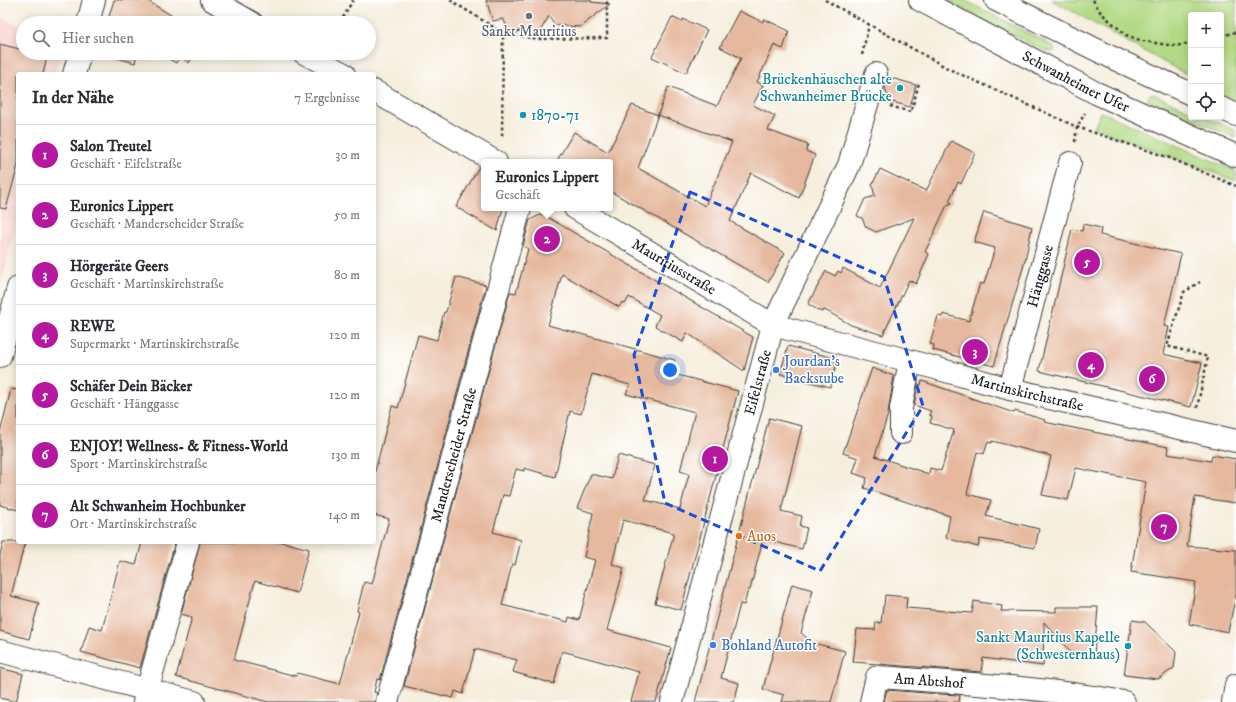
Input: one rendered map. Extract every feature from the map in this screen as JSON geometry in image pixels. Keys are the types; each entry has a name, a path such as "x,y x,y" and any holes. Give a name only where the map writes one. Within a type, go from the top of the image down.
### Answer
{"street":[{"path":"90,16 94,0"},
{"path":"212,0 240,16"},
{"name":"Schwanheimer Ufer","path":"920,0 1096,93 1236,156"},
{"path":"996,0 1115,60 1188,93"},
{"path":"75,72 78,60"},
{"path":"313,63 338,72"},
{"name":"Eifelstraße","path":"672,702 773,325 849,165 876,74"},
{"path":"376,92 491,159"},
{"path":"1224,109 1236,115"},
{"name":"Hänggasse","path":"1010,389 1070,163"},
{"name":"Manderscheider Straße","path":"387,702 519,211"},
{"name":"Mauritiusstraße","path":"580,211 773,325"},
{"path":"0,356 16,296"},
{"name":"Martinskirchstraße","path":"773,325 1010,389 1236,441"},
{"path":"901,433 901,408 910,361"},
{"path":"146,696 187,544"},
{"path":"0,651 146,696 194,702"},
{"name":"Am Abtshof","path":"871,702 877,677 1027,688 1079,698 1124,702"}],"path":[{"path":"344,16 353,0"},
{"path":"450,0 503,33 537,39 607,38 608,0"},
{"path":"825,0 949,69 1077,127 1167,158 1236,186"},
{"path":"1092,0 1101,13 1126,35 1143,42 1175,46 1188,44"},
{"path":"864,46 869,25"},
{"path":"1224,35 1236,32"},
{"path":"502,139 503,33"},
{"path":"901,109 911,112 920,83"},
{"path":"1192,432 1208,357 1167,346 1184,292 1200,282"}],"highlighted area":[{"path":"690,192 884,277 923,406 820,571 665,503 634,355"}],"shaded area":[{"path":"0,17 16,25 16,60 59,60 56,72 16,72 16,226 0,287"}],"green space":[{"path":"945,0 964,0 1054,47 1055,51 1052,52 1041,49"},
{"path":"1052,0 1236,0 1236,101 1224,95 1224,12 1188,12 1188,75"},
{"path":"1151,93 1188,110 1188,118 1147,100"},
{"path":"1101,112 1236,171 1236,181 1094,128"},
{"path":"1194,120 1212,120 1236,131 1236,138"}],"building":[{"path":"114,0 146,0 172,16 109,16"},
{"name":"Sankt Mauritius","path":"486,0 591,0 591,2 610,4 580,27 555,25 549,16 539,33 535,31 533,35 525,30 511,33 503,19 493,21"},
{"path":"739,11 763,22 764,19 789,31 783,49 774,45 757,82 763,85 753,105 775,116 768,130 808,145 806,151 815,155 799,198 751,173 730,221 785,253 768,282 613,193 613,159 558,159 574,132 608,152 632,105 658,115 668,87 717,106 741,58 720,47","holes":["658,115 732,142 705,206 638,168"]},
{"path":"672,17 682,22 683,19 707,30 686,73 652,57"},
{"path":"0,44 16,48 16,60 46,60 43,72 16,72 16,172 6,209 0,208"},
{"path":"124,60 136,60 135,63"},
{"path":"171,60 178,60 176,63"},
{"path":"888,77 916,85 910,107 889,101 885,88"},
{"path":"951,141 975,153 961,184 958,182 949,201 952,203 947,205 925,252 929,254 916,284 909,280 883,335 851,325 825,310 821,312 808,304 826,271 835,276 838,271 841,273 843,268 880,288 914,218 876,232 866,227 862,218 857,216 865,199 875,196 872,185 880,169 926,191"},
{"path":"479,167 481,168 481,211 502,211 497,231 456,207"},
{"path":"984,212 1032,227 1025,261 994,366 933,350 934,345 930,344 938,316 942,317 943,314 969,321 980,283 984,284 995,248 974,242"},
{"path":"542,214 753,337 744,371 687,333 683,342 655,326 660,315 629,297 625,304 622,302 619,307 562,274 548,325 675,360 670,373 738,391 681,610 655,603 674,533 623,520 612,564 624,568 607,630 671,648 656,702 631,702 639,672 562,651 554,684 513,672 517,660 475,649 463,694 455,691 453,698 404,686 510,292 516,293 528,249 523,246 530,220","holes":["592,374 630,385 626,394 695,412 680,471 689,474 680,509 645,500 655,465 618,455 612,479 591,474 577,508 593,513 584,557 595,560 579,620 569,617 568,622 502,605 512,564 515,565 521,540 493,532 503,495 509,496 516,469 524,471 524,468 555,477 570,411 581,414"]},
{"path":"1083,224 1101,228 1100,235 1181,254 1164,326 1169,327 1163,354 1202,363 1191,407 1039,371 1072,229 1082,231"},
{"path":"456,277 486,285 380,680 377,679 374,692 377,693 375,702 268,702 176,677 192,617 181,614 199,544 290,544 309,549 297,593 255,581 234,660 296,676 297,673 340,684 359,612 357,611 364,582 372,584 389,519 376,516 376,467 392,406 398,408 418,335 437,340 444,312 446,312"},
{"path":"788,346 838,359 830,387 780,374"},
{"path":"872,368 894,376 888,414 875,456 929,474 930,468 941,471 954,430 930,423 932,416 929,415 931,411 914,405 918,384 921,385 922,381 1014,413 1015,411 1045,420 1044,422 1168,447 1167,454 1211,461 1212,455 1236,459 1236,503 1195,497 1187,546 1236,550 1236,594 1228,632 1189,624 1196,582 1131,572 1146,482 1076,468 1068,500 1042,495 1051,456 992,441 992,443 988,442 984,454 977,452 967,494 991,500 986,516 1039,529 1035,548 980,539 978,547 946,538 950,516 864,488 867,478 853,473 858,458 843,453"},
{"path":"11,389 16,390 16,509 0,505 0,433"},
{"path":"769,418 802,426 781,511 802,516 800,526 807,528 802,549 763,539 750,590 748,590 744,605 740,604 721,678 739,683 734,702 695,702"},
{"path":"3,542 16,542 16,544 24,544 11,596 39,603 29,639 0,631 0,555"},
{"path":"141,544 174,544 140,668 81,652 89,626 102,630 120,561 136,565"},
{"path":"792,584 813,590 801,633 813,643 845,651 831,702 782,702 784,695 763,689"},
{"path":"885,595 907,597 906,608 972,613 974,601 1002,606 1001,611 1056,612 1056,607 1098,607 1094,656 1072,654 1044,622 1043,666 983,658 981,672 853,662 857,629 875,630 876,622 881,623"},
{"path":"1132,620 1145,622 1176,652 1174,668 1158,679 1124,675"},
{"path":"0,668 23,674 16,702 0,698"},
{"path":"887,690 960,695 959,702 884,702"}],"place":[{"name":"Sankt Mauritius","path":"529,16"},
{"name":"Brückenhäuschen alte Schwanheimer Brücke","path":"900,88"},
{"name":"1870-71","path":"523,115"},
{"name":"Euronics Lippert","path":"547,239"},
{"name":"Schäfer Dein Bäcker","path":"1087,262"},
{"name":"Hörgeräte Geers","path":"975,352"},
{"name":"REWE","path":"1091,365"},
{"name":"Jourdan's Backstube","path":"776,370"},
{"name":"ENJOY! Wellness- & Fitness-World","path":"1152,379"},
{"name":"Salon Treutel","path":"715,459"},
{"name":"Alt Schwanheim Hochbunker","path":"1164,527"},
{"name":"Auos","path":"739,536"},
{"name":"Bohland Autofit","path":"713,645"},
{"name":"Sankt Mauritius Kapelle (Schwesternhaus)","path":"1128,646"}]}
